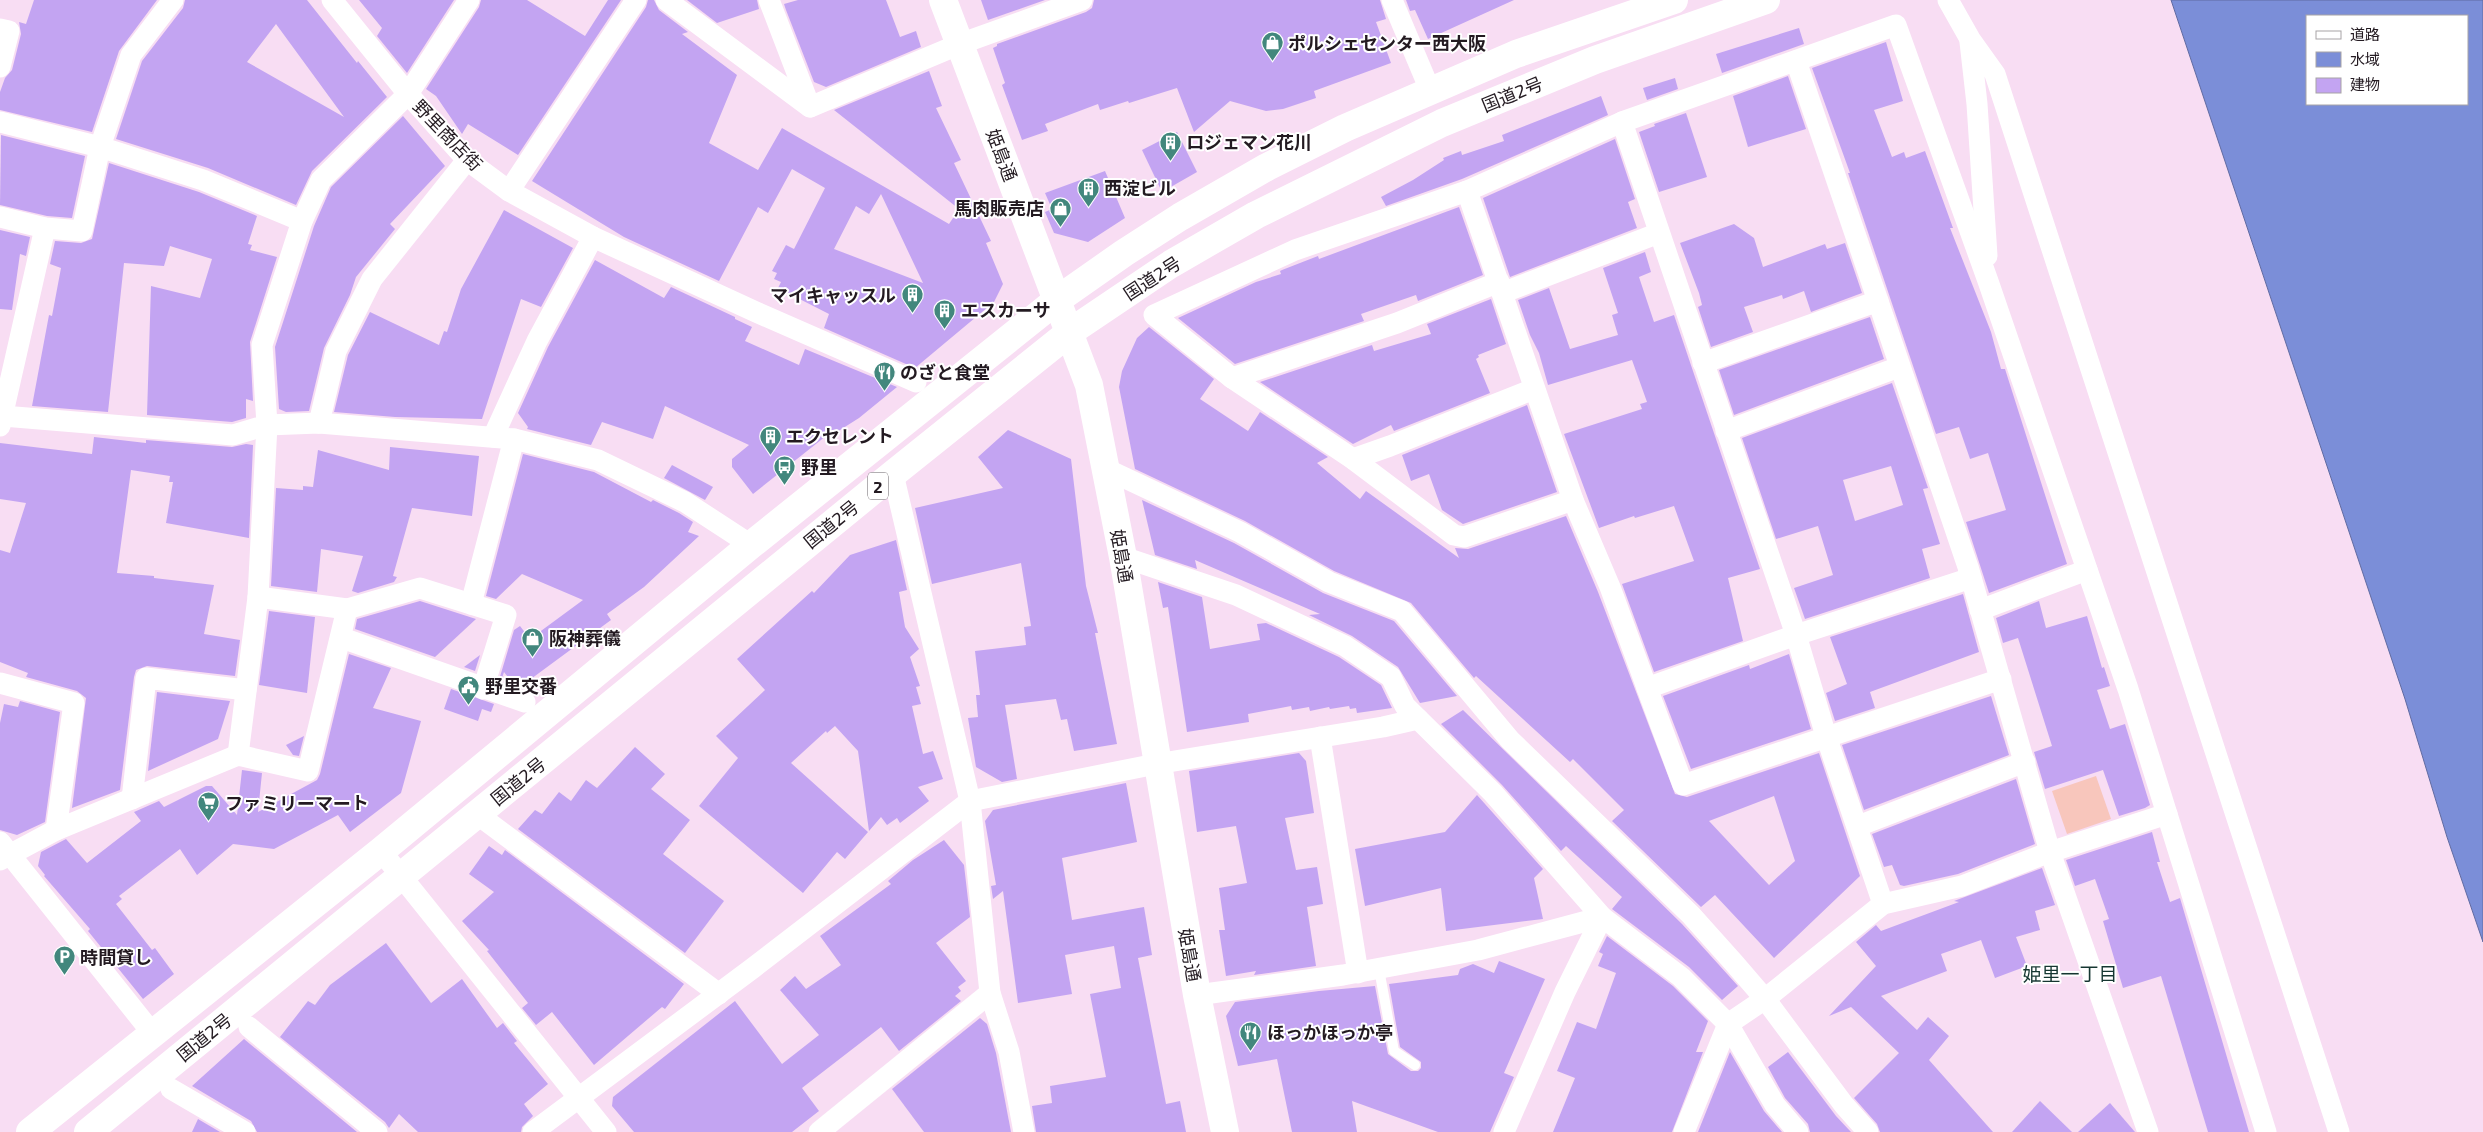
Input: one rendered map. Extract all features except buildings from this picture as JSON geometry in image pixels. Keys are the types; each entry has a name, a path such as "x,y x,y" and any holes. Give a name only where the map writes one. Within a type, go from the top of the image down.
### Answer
{"main road":[{"name":"姫島通","path":"943,0 1089,385 1123,556 1156,764 1197,995 1225,1132"},
{"name":"国道2号","path":"30,1132 381,851 751,545 1057,300 1180,217 1267,167 1345,128 1516,54 1674,0"},
{"name":"国道2号","path":"88,1132 893,474 1070,332 1170,264 1256,216 1406,140 1595,60 1766,0"}],"street":[{"path":"0,217 45,228 82,231 100,147 131,55 173,0"},
{"name":"野里商店街","path":"332,0 408,94 467,160 509,191 593,237 756,312 916,382"},
{"path":"238,755 258,597 267,425 262,345 302,221 321,180 408,94 469,0"},
{"path":"509,191 636,0"},
{"path":"666,0 810,107"},
{"path":"769,0 810,107"},
{"path":"810,107 960,44 1082,0"},
{"path":"1392,0 1430,90"},
{"path":"1948,0 1970,40 1995,74 2339,1132"},
{"path":"1573,500 1464,537 1454,535 1353,459 1232,378 1154,315 1295,250 1467,192 1622,122 1896,25 1988,281 2087,570 2266,1132"},
{"path":"0,29 9,32 0,67"},
{"path":"1970,40 1977,104 1988,281"},
{"path":"1796,61 1971,578 2050,852 2148,1132"},
{"path":"0,122 100,147 203,180 302,221"},
{"path":"1622,122 1796,635 1826,736 1884,904"},
{"path":"319,424 336,351 372,279 467,160"},
{"path":"1467,192 1573,500 1610,588 1683,785 2001,679"},
{"path":"45,228 1,421 233,435 267,425 319,424 514,439 598,460 685,502 751,545"},
{"path":"1232,378 1659,233"},
{"path":"493,437 537,341 593,237"},
{"path":"1703,363 1878,301"},
{"path":"1726,431 1899,367"},
{"path":"1353,459 1534,389"},
{"path":"471,604 514,439"},
{"path":"1106,469 1232,528 1329,582 1402,611 1510,740 1691,915 1765,999 1839,1098 1868,1132"},
{"path":"893,474 970,801 990,993 1009,1052 1024,1132"},
{"path":"1123,556 1236,594 1345,646 1391,677 1405,706 1493,793 1602,917 1682,977 1728,1024 1775,1105 1798,1132"},
{"path":"1980,610 2087,570"},
{"path":"1647,688 1796,635 1971,578"},
{"path":"258,597 348,609 420,588 506,616 483,690"},
{"path":"153,1034 3,852 238,755 308,771 348,609"},
{"path":"342,638 483,690 524,702"},
{"path":"132,799 146,678 246,690"},
{"path":"0,683 74,703 56,830"},
{"path":"533,1132 720,994 970,801 1156,764 1418,719"},
{"path":"1320,737 1358,973"},
{"path":"1858,826 2025,762"},
{"path":"477,814 720,994"},
{"path":"1684,1132 1728,1024 1765,999 1884,904 1962,886 2050,852 2166,814"},
{"path":"381,851 606,1132"},
{"path":"1197,995 1358,973 1478,950 1602,917"},
{"path":"1504,1132 1564,992 1602,917"},
{"path":"819,1132 990,993"},
{"path":"249,1027 377,1132"},
{"path":"171,1089 244,1132"}],"lane":[{"path":"1379,969 1394,1051 1415,1065"}],"shaded area":[{"path":"2096,776 2111,819 2067,834 2052,791"}],"water":[{"path":"2171,0 2483,0 2483,942 2447,837 2405,699"}],"place":[{"name":"ポルシェセンター西大阪","path":"1272,62"},
{"name":"ロジェマン花川","path":"1170,161"},
{"name":"西淀ビル","path":"1088,207"},
{"name":"馬肉販売店","path":"1060,227"},
{"name":"マイキャッスル","path":"912,314"},
{"name":"エスカーサ","path":"945,329"},
{"name":"のざと食堂","path":"884,391"},
{"name":"エクセレント","path":"770,455"},
{"name":"野里","path":"785,486"},
{"name":"阪神葬儀","path":"533,657"},
{"name":"野里交番","path":"469,705"},
{"name":"ファミリーマート","path":"209,822"},
{"name":"時間貸し","path":"64,976"},
{"name":"ほっかほっか亭","path":"1251,1051"}],"district":[{"name":"姫里一丁目","path":"2070,973"}]}
